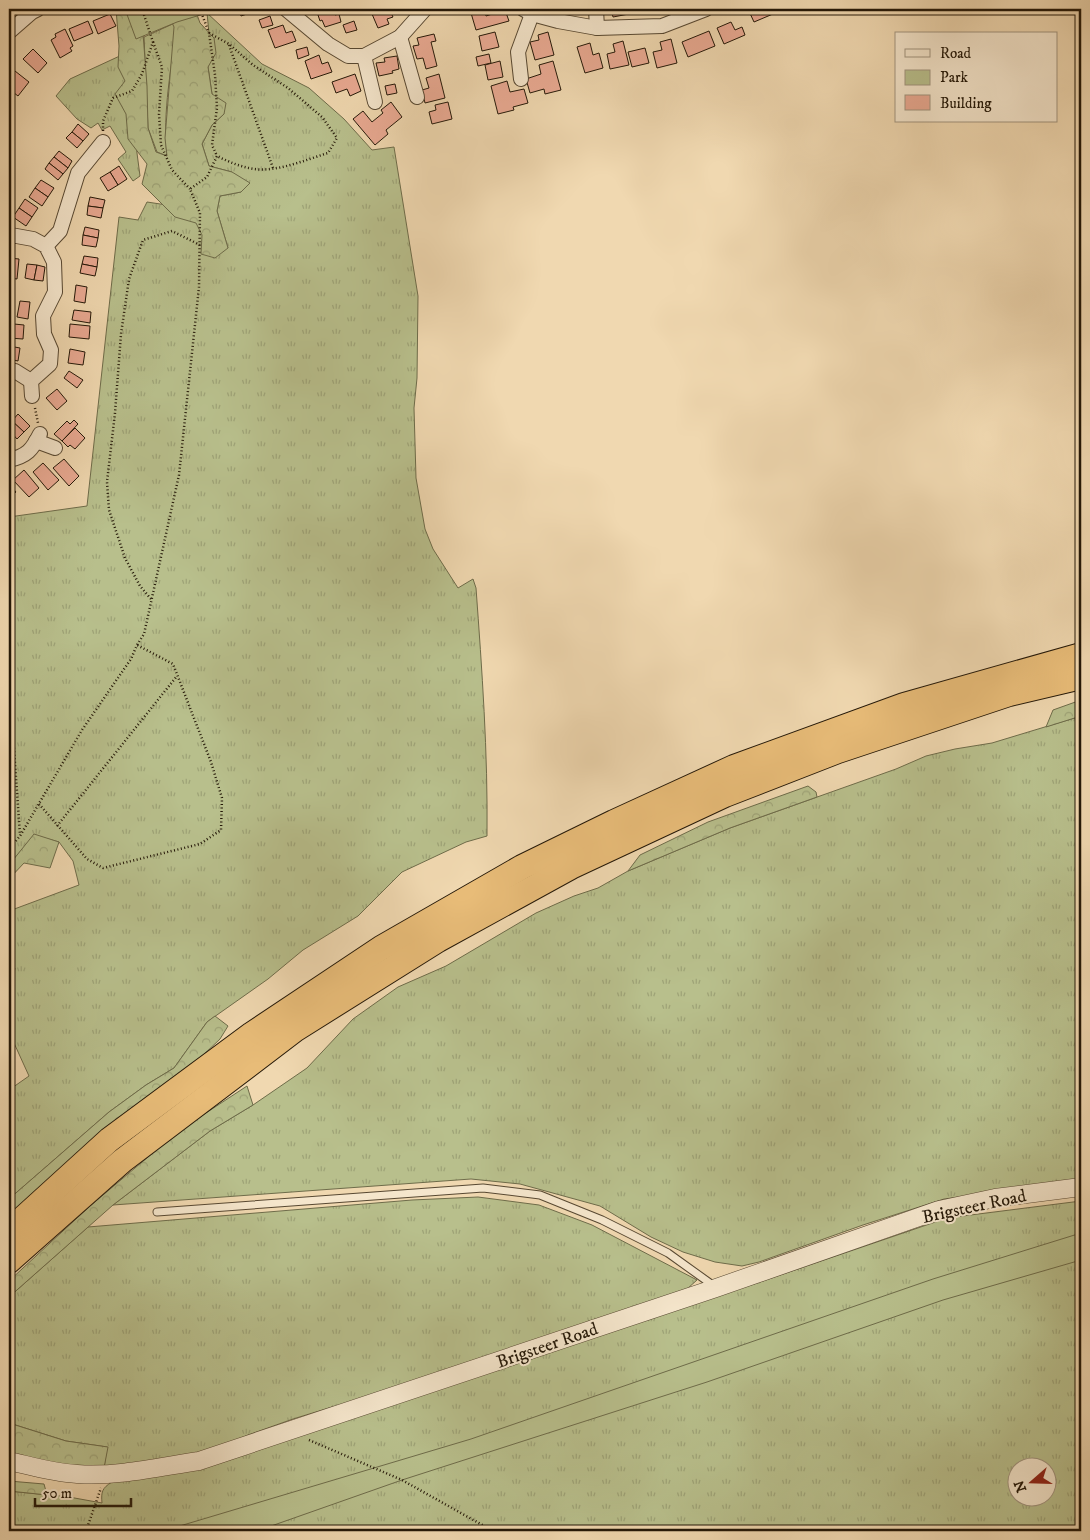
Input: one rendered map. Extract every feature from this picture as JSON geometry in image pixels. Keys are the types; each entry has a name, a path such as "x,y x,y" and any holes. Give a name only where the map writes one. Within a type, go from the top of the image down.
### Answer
{"highway":[{"path":"9,1231 109,1140 252,1034 382,948 522,868 614,822 734,767 904,705 1081,655"},
{"path":"9,1261 122,1160 296,1029 438,940 571,866 725,795 838,751 1010,694 1081,677"}],"street":[{"path":"286,9 328,44 348,56 364,56 400,37 423,11 437,9"},
{"path":"596,9 597,28"},
{"path":"522,79 518,52 528,11 558,21 597,28 662,26 706,9"},
{"path":"9,32 33,10"},
{"path":"400,37 417,97"},
{"path":"364,56 374,102"},
{"path":"46,246 60,231 78,173 103,142"},
{"path":"9,237 33,239 46,246 54,262 55,292 43,316 44,334 51,350 50,364 31,381"},
{"path":"15,370 31,381"},
{"path":"31,381 32,396"},
{"path":"9,460 22,457 33,447 38,437 55,448"},
{"name":"Brigsteer Road","path":"9,1461 75,1474 105,1474 199,1461 716,1288 939,1210 995,1198 1081,1187"}],"lane":[{"path":"157,1212 483,1188 540,1195 602,1220 668,1253 716,1288"}],"path":[{"path":"9,849 20,836 82,730 131,660 144,634 180,475 200,287 200,213 190,189 172,170 161,145 159,114 162,68 142,9"},
{"path":"200,9 209,32 215,75 217,108 212,145 217,156 235,165 255,169 273,168 328,153 336,138 322,117 288,88 253,65 229,44 209,32"},
{"path":"103,142 103,122 113,98 132,91 142,74 153,42"},
{"path":"229,44 273,168"},
{"path":"190,189 207,177 217,156"},
{"path":"151,599 140,586 125,558 109,510 107,482 115,413 120,334 129,279 143,240 172,231 200,245"},
{"path":"32,396 38,437"},
{"path":"38,804 87,859 103,868 200,844 222,830 222,798 211,762 172,664 137,646"},
{"path":"57,826 177,676"},
{"path":"9,703 20,836"},
{"path":"302,1427 309,1440 402,1480 493,1531"},
{"path":"86,1531 97,1503 105,1474"}],"green space":[{"path":"116,9 129,9 142,20 148,128 156,152 167,156 165,138 174,27 166,9 195,9 200,23 214,38 216,53 208,67 212,94 226,103 224,114 212,125 202,144 209,166 232,172 250,183 241,192 220,196 217,211 228,248 215,258 201,254 202,235 196,223 175,217 142,184 147,164 128,139 126,114 115,94 125,81 118,67 119,46"},
{"path":"125,9 205,9 207,13 177,22 136,39"},
{"path":"207,13 262,64 309,88 344,119 372,150 394,147 418,296 417,378 414,408 416,478 425,529 433,549 458,588 473,579 476,588 486,743 487,836 466,842 402,872 358,916 303,950 268,979 207,1022 174,1068 146,1085 109,1112 9,1199 9,1090 29,1076 9,1032 9,1006 15,968 10,967 11,960 9,959 9,911 79,885 73,861 59,842 34,835 9,865 9,517 87,506 119,217 138,220 147,202 180,207 228,248 217,211 220,196 241,192 232,172 209,166 202,144 212,125 224,114 212,94 208,67 214,38 209,33"},
{"path":"177,22 167,106 167,156 157,152 148,128 144,37"},
{"path":"124,54 140,176 133,181 118,159 126,152 110,126 102,130 98,123 91,128 77,119 56,96 70,79"},
{"path":"1081,700 1081,716 1046,727 1053,710"},
{"path":"1081,716 1081,1181 944,1199 759,1262 742,1266 715,1262 683,1252 651,1237 600,1206 520,1184 471,1179 113,1205 210,1131 253,1105 307,1068 353,1019 398,987 446,966 536,913 574,896 598,888 628,871 730,828 896,769 926,756 992,743"},
{"path":"808,786 816,792 817,797 730,828 628,871 640,855 708,822"},
{"path":"34,834 59,842 50,868 24,863 9,879 9,865"},
{"path":"215,1016 228,1026 220,1039 9,1221 9,1199 109,1112 146,1085 174,1068 207,1022"},
{"path":"247,1086 253,1105 210,1131 113,1205 9,1297 9,1281 90,1206 180,1130"},
{"path":"478,1197 539,1205 592,1225 697,1280 687,1289 355,1403 332,1407 293,1419 211,1451 104,1468 107,1447 66,1441 9,1423 9,1297 88,1227 412,1200"},
{"path":"1081,1201 1081,1531 9,1531 9,1491 69,1497 102,1503 103,1491 112,1482 754,1284 947,1218"},
{"path":"1081,1233 1081,1260 943,1300 707,1382 402,1480 257,1531 163,1531 471,1439 933,1279"},
{"path":"9,1423 66,1441 108,1447 104,1468 62,1466 9,1456"},
{"path":"9,1481 44,1484 47,1495 9,1491"}],"building":[{"path":"239,9 262,9 241,16"},
{"path":"316,9 333,9 335,15 339,14 341,22 325,27 322,20 320,21"},
{"path":"377,9 389,9 393,17 387,19 389,24 378,28 372,14 379,11"},
{"path":"484,9 486,16 505,10 509,21 476,30 471,13"},
{"path":"611,9 633,9 634,13 613,17"},
{"path":"748,9 779,9 780,11 754,22"},
{"path":"110,14 116,26 98,34 93,21"},
{"path":"270,16 273,25 262,28 259,20"},
{"path":"88,21 93,33 74,41 69,29"},
{"path":"354,21 357,30 346,33 343,25"},
{"path":"731,22 735,30 742,27 745,35 724,44 717,28"},
{"path":"283,25 286,33 292,31 296,41 275,48 268,30"},
{"path":"65,29 73,46 70,48 72,51 60,58 51,40 56,37 55,34"},
{"path":"709,31 715,46 688,57 682,42"},
{"path":"495,32 499,47 482,51 479,36"},
{"path":"548,32 554,55 535,60 530,42 539,40 538,35"},
{"path":"434,34 436,41 431,42 437,66 426,69 423,58 417,59 413,46 419,45 417,38"},
{"path":"671,39 677,63 657,68 653,52 662,50 660,42"},
{"path":"623,41 629,65 610,69 607,54 615,52 613,44"},
{"path":"590,43 593,55 599,53 603,68 585,73 577,47"},
{"path":"307,47 309,55 298,59 296,50"},
{"path":"645,48 649,63 632,67 628,52"},
{"path":"33,49 47,63 38,73 23,59"},
{"path":"489,54 491,63 478,66 476,57"},
{"path":"319,55 322,64 328,62 332,72 311,79 305,61"},
{"path":"397,56 399,69 392,71 393,73 379,76 376,63 385,62 384,58"},
{"path":"500,61 503,77 488,80 485,65"},
{"path":"553,61 561,90 545,94 544,89 530,93 526,79 541,74 539,65"},
{"path":"15,71 29,82 18,96 9,89 9,79"},
{"path":"355,74 361,91 350,96 347,89 336,93 332,82"},
{"path":"439,74 445,98 425,103 422,90 429,88 426,78"},
{"path":"507,81 510,92 524,89 528,103 513,107 514,110 498,114 491,86"},
{"path":"395,84 397,93 387,95 385,86"},
{"path":"391,102 402,117 386,130 388,134 375,145 353,119 363,111 372,122 383,113 381,110"},
{"path":"448,102 452,119 432,124 429,112 436,110 435,105"},
{"path":"78,124 89,134 83,141 72,132"},
{"path":"72,132 83,141 77,148 66,138"},
{"path":"59,151 72,161 68,168 54,157"},
{"path":"54,157 68,168 63,174 49,163"},
{"path":"49,163 63,174 58,180 45,169"},
{"path":"119,166 127,179 118,185 110,172"},
{"path":"110,172 118,185 108,191 100,178"},
{"path":"41,180 54,188 48,197 35,188"},
{"path":"35,188 48,197 42,206 29,197"},
{"path":"90,197 105,200 103,208 88,206"},
{"path":"25,199 38,208 32,217 19,208"},
{"path":"88,206 103,208 101,218 87,215"},
{"path":"19,208 32,217 26,226 13,217"},
{"path":"85,227 99,230 98,238 83,235"},
{"path":"83,235 98,238 96,247 82,245"},
{"path":"84,256 98,258 97,267 82,264"},
{"path":"9,258 19,259 17,279 9,278"},
{"path":"27,264 37,265 34,280 25,278"},
{"path":"82,264 97,267 95,276 80,273"},
{"path":"37,265 45,267 43,281 34,280"},
{"path":"76,285 87,287 85,303 74,301"},
{"path":"20,301 30,302 28,319 17,317"},
{"path":"74,310 91,312 90,323 72,320"},
{"path":"14,324 24,325 23,339 9,338 9,327 14,327"},
{"path":"70,324 90,326 89,339 69,337"},
{"path":"9,346 20,348 18,361 9,359"},
{"path":"70,349 85,352 83,365 68,363"},
{"path":"69,371 83,380 77,388 64,378"},
{"path":"57,389 67,401 57,410 46,398"},
{"path":"18,414 30,426 24,432 12,421"},
{"path":"74,420 78,424 62,441 54,434 67,421 70,424"},
{"path":"12,421 24,432 17,439 9,430 9,424"},
{"path":"75,428 85,438 75,449 70,445 68,447 62,441"},
{"path":"64,459 79,476 69,486 53,468"},
{"path":"43,463 59,480 48,490 33,472"},
{"path":"24,470 39,488 29,497 13,480"},
{"path":"9,484 16,492 9,498"}]}
